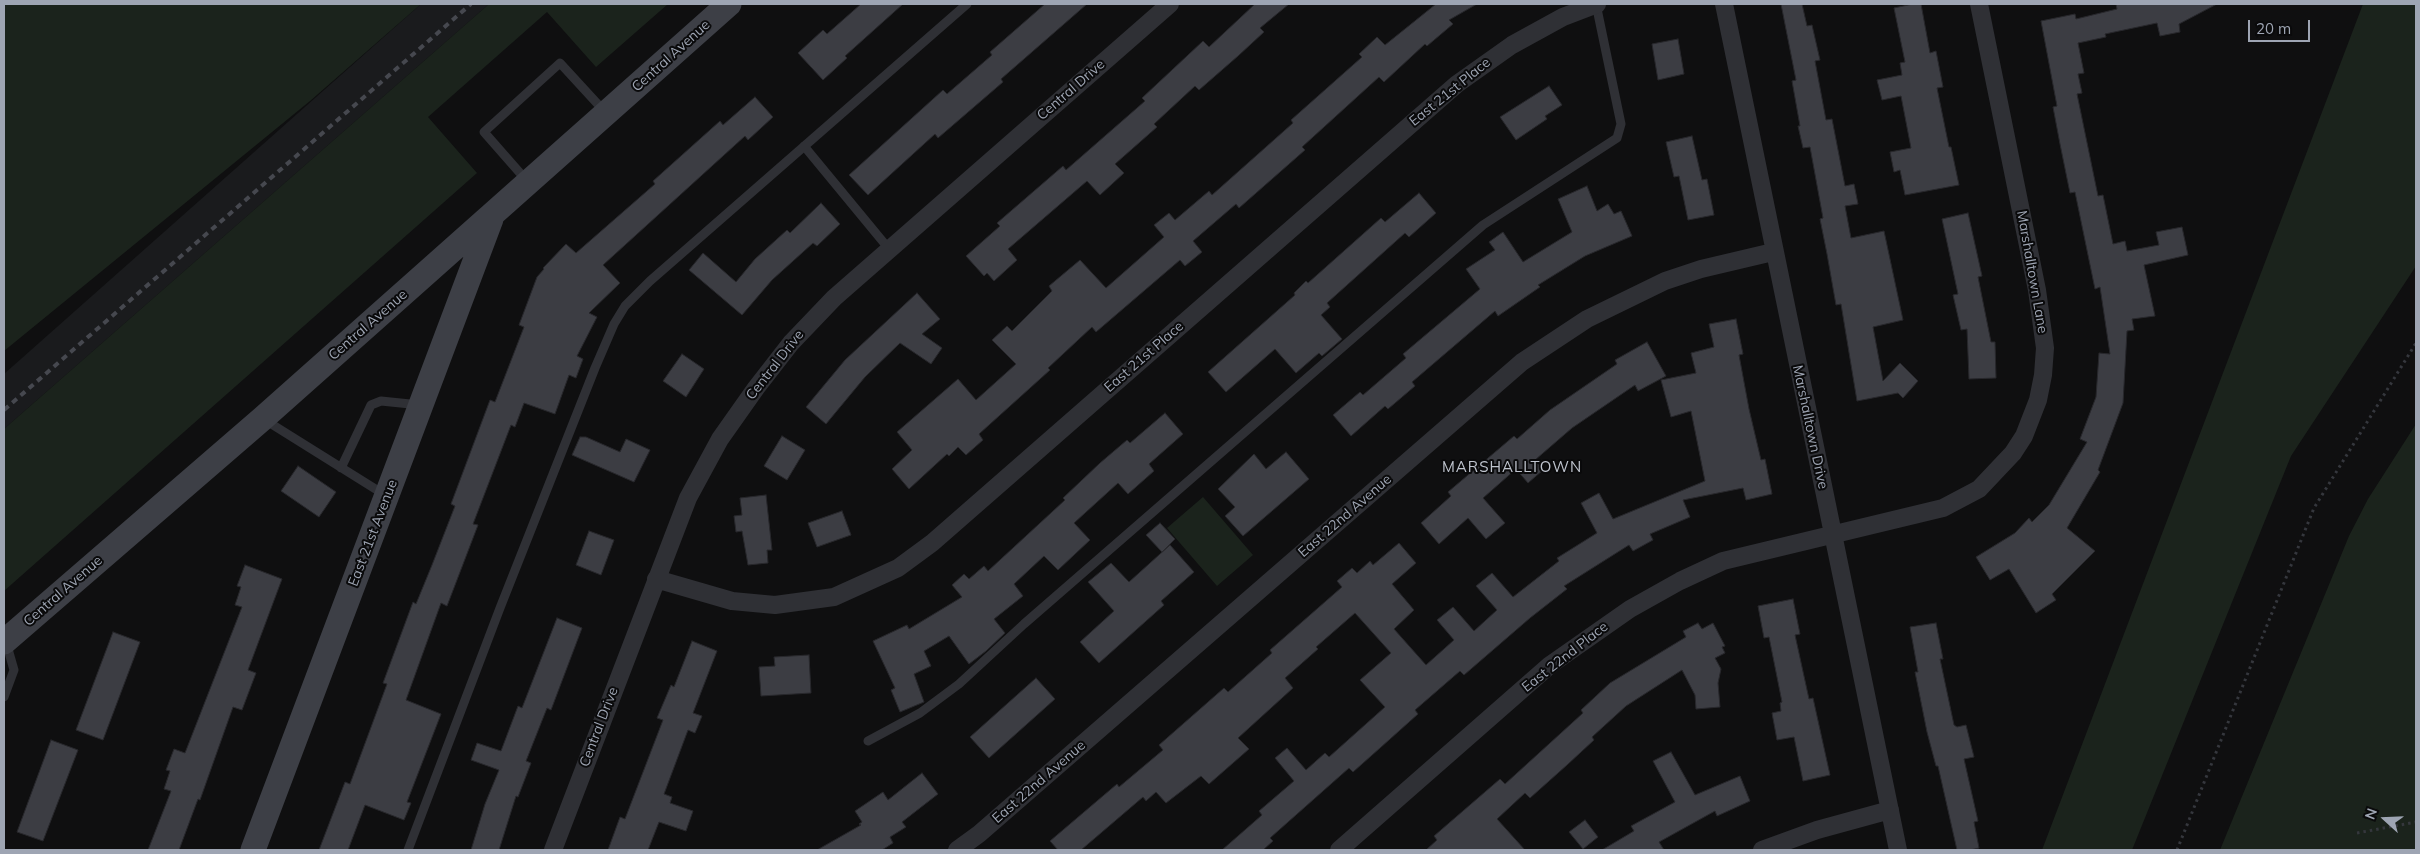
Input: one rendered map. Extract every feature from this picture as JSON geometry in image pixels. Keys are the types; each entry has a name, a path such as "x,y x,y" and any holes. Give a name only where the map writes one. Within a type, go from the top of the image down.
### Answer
{"main road":[{"name":"Central Avenue","path":"4,641 262,419 729,4"},
{"name":"East 21st Avenue","path":"253,850 492,215"}],"street":[{"name":"Central Drive","path":"553,850 688,498 720,439 756,388 790,343 812,320 889,249 1170,4"},
{"name":"East 21st Place","path":"656,579 732,602 775,605 834,597 898,568 932,542 1457,84 1512,45 1563,18 1596,4"},
{"name":"Marshalltown Drive","path":"1724,4 1773,252 1898,850"},
{"name":"Marshalltown Lane","path":"1832,534 1930,513 1961,500 1979,489 2013,453 2024,436 2038,400 2043,375 2042,320 1979,4"},
{"name":"East 22nd Avenue","path":"957,850 979,834 1522,362 1587,319 1665,281 1701,269 1773,252"},
{"name":"East 22nd Place","path":"1339,850 1550,665 1630,609 1680,581 1723,561 1832,534"},
{"path":"1762,850 1817,830 1890,810"}],"lane":[{"path":"408,850 500,608 614,324 625,306 636,293 966,4"},
{"path":"868,741 920,713 959,684 1024,624 1483,225 1617,138 1620,124 1596,4"},
{"path":"529,183 484,132 560,63 606,114"},
{"path":"804,146 889,249"},
{"path":"341,468 371,405 381,400 421,406"},
{"path":"262,419 387,496"},
{"path":"4,641 14,670 4,697"}],"path":[{"path":"2177,850 2314,508 2416,343"},
{"path":"2357,833 2416,822"}],"shaded area":[{"path":"4,4 421,4 310,101 4,351"},
{"path":"421,4 489,4 4,429 4,374"},
{"path":"489,4 668,4 596,67 547,12 428,117 477,173 4,591 4,429"},
{"path":"2363,4 2416,4 2416,266 2291,456 2132,850 2042,850"},
{"path":"2416,424 2416,850 2220,850 2349,536 2368,499"},
{"path":"1203,497 1253,555 1217,586 1167,528"}],"building":[{"path":"861,4 903,4 845,56 847,58 823,80 798,53 823,30 827,34"},
{"path":"1045,4 1087,4 1001,79 1003,82 938,138 935,134 868,195 849,175 943,90 947,94 992,55 990,52"},
{"path":"1255,4 1289,4 1260,28 1264,32 1238,56 1199,90 1195,86 1154,124 1157,127 1115,164 1124,173 1100,195 1087,181 1008,249 1017,260 994,281 987,273 984,276 966,256 1000,226 997,223 1063,166 1066,170 1145,101 1142,98 1203,41 1209,47"},
{"path":"1436,4 1477,4 1449,20 1453,24 1427,46 1425,44 1384,82 1379,77 1302,147 1305,150 1239,208 1236,204 1193,241 1202,252 1185,266 1180,260 1096,332 1092,327 1048,368 1050,370 979,434 983,440 966,455 958,447 949,456 947,454 909,489 892,469 912,450 897,432 958,379 976,400 1016,364 992,340 1007,326 1012,331 1052,291 1049,286 1080,260 1106,288 1164,237 1154,225 1169,213 1175,220 1209,191 1212,195 1293,123 1291,120 1362,57 1359,54 1377,37 1385,45"},
{"path":"1781,4 1802,4 1807,26 1812,25 1820,60 1815,61 1826,120 1832,119 1845,186 1854,184 1858,204 1845,206 1851,238 1884,231 1903,320 1873,327 1883,381 1900,363 1918,381 1903,398 1898,393 1857,401 1841,304 1836,305 1820,219 1823,218 1810,147 1803,148 1798,126 1800,126 1792,81 1796,80"},
{"path":"1921,4 1930,53 1936,51 1943,87 1937,88 1959,185 1905,195 1900,170 1894,172 1890,152 1911,148 1901,96 1882,100 1877,80 1902,75 1900,63 1905,62 1894,8"},
{"path":"2116,4 2217,4 2179,24 2180,32 2160,36 2157,23 2105,34 2106,37 2078,43 2084,73 2078,74 2082,93 2077,94 2098,196 2103,195 2113,244 2125,241 2127,251 2159,245 2156,232 2182,227 2188,255 2144,265 2155,316 2132,319 2134,330 2127,331 2123,403 2098,470 2100,472 2067,528 2095,551 2052,594 2056,600 2036,613 2009,569 1990,580 1976,557 2015,533 2029,518 2032,522 2049,505 2087,442 2080,439 2096,397 2099,353 2110,354 2100,287 2095,289 2075,192 2070,193 2053,107 2057,106 2041,21 2075,14 2076,19 2117,9"},
{"path":"1678,39 1684,74 1658,80 1652,44"},
{"path":"1549,86 1562,105 1545,116 1547,119 1516,140 1500,117"},
{"path":"755,97 773,117 748,140 745,136 603,265 620,283 589,313 597,317 577,356 583,359 576,378 569,375 555,414 524,403 515,427 511,425 473,524 478,525 447,606 441,603 406,700 441,714 407,802 411,803 404,820 365,805 348,850 319,850 345,782 350,784 387,684 383,683 413,602 416,604 455,506 451,504 490,400 495,402 524,327 519,325 537,277 566,244 576,253 655,184 653,181 720,121 723,125"},
{"path":"1692,136 1702,180 1707,179 1714,215 1688,220 1679,176 1674,177 1666,142"},
{"path":"1587,186 1597,211 1608,204 1614,214 1621,211 1632,236 1585,256 1538,285 1540,287 1498,316 1495,311 1412,382 1415,386 1388,409 1385,406 1351,436 1333,415 1360,392 1363,395 1406,358 1403,354 1480,289 1466,269 1495,250 1489,242 1503,232 1523,262 1572,232 1558,199"},
{"path":"1419,193 1436,213 1409,237 1405,233 1327,303 1330,307 1321,315 1342,339 1322,356 1319,353 1296,373 1275,349 1226,392 1208,372 1295,295 1294,293 1306,281 1308,283 1381,218 1385,222"},
{"path":"821,203 840,224 817,246 813,243 772,280 742,315 689,270 703,253 736,282 755,259 787,230 790,233"},
{"path":"1968,213 1982,276 1978,277 1991,342 1995,342 1996,378 1969,379 1967,329 1961,330 1953,295 1958,294 1942,219"},
{"path":"917,293 940,319 922,334 942,348 931,364 900,343 865,377 826,424 806,407 845,360"},
{"path":"1736,319 1743,354 1739,355 1749,409 1761,460 1765,459 1772,494 1746,500 1743,488 1683,500 1690,517 1650,534 1653,540 1633,551 1629,545 1564,586 1567,589 1464,675 1460,671 1415,710 1418,714 1353,772 1349,768 1270,838 1273,841 1263,850 1222,850 1262,815 1259,811 1294,781 1275,758 1287,748 1306,770 1325,753 1329,757 1385,707 1360,680 1391,653 1355,613 1316,647 1318,649 1285,678 1293,688 1238,738 1249,749 1209,784 1201,776 1166,803 1156,792 1146,801 1143,797 1081,850 1058,850 1050,841 1117,784 1119,787 1163,750 1159,745 1224,688 1228,692 1272,653 1270,650 1342,587 1337,581 1352,568 1357,573 1370,561 1373,565 1399,543 1416,563 1392,584 1414,610 1394,629 1426,665 1454,640 1437,620 1453,607 1474,631 1497,610 1476,586 1492,573 1513,597 1559,561 1557,558 1597,533 1581,503 1599,493 1613,519 1705,481 1691,411 1671,417 1661,380 1696,373 1691,353 1714,347 1709,324"},
{"path":"1647,342 1666,376 1638,391 1635,385 1572,428 1535,460 1543,470 1528,483 1516,469 1483,498 1505,523 1486,539 1468,518 1439,544 1421,523 1451,496 1448,492 1514,436 1517,439 1550,410 1617,364 1615,360"},
{"path":"682,354 704,369 686,397 663,381"},
{"path":"1165,413 1183,434 1149,464 1154,471 1128,494 1118,483 1074,523 1090,540 1058,570 1044,556 1014,584 1023,596 994,619 1005,633 986,651 969,664 949,636 924,651 931,666 914,674 924,702 900,712 891,690 895,688 873,641 907,625 909,629 962,597 952,585 964,574 969,579 984,566 988,571 1065,500 1063,498 1100,463 1127,440 1130,443"},
{"path":"782,436 805,450 787,480 764,466"},
{"path":"580,437 586,437 620,452 626,439 650,450 634,482 572,455"},
{"path":"1286,452 1309,479 1243,536 1225,516 1235,507 1218,489 1254,454 1266,469"},
{"path":"298,466 336,492 319,517 281,491"},
{"path":"766,495 772,550 767,550 768,563 748,565 742,531 736,532 734,516 742,515 740,498"},
{"path":"842,511 851,535 817,547 808,523"},
{"path":"1160,523 1175,539 1162,552 1146,535"},
{"path":"589,531 614,540 601,575 576,565"},
{"path":"1170,545 1194,572 1161,601 1164,605 1099,663 1080,642 1114,611 1088,582 1111,563 1129,582"},
{"path":"245,565 282,579 248,670 256,673 242,710 233,707 200,800 198,799 179,850 148,850 171,791 164,789 170,771 166,770 174,749 185,753 242,607 235,605 241,587 237,586"},
{"path":"1793,599 1800,634 1795,635 1809,699 1813,698 1830,775 1803,781 1794,737 1777,740 1772,713 1781,711 1780,703 1782,702 1769,637 1764,638 1758,606"},
{"path":"557,618 582,628 551,710 547,708 526,761 531,763 518,797 516,796 499,850 471,850 485,804 499,770 471,760 477,743 501,751 518,706 522,708"},
{"path":"1698,623 1702,629 1713,623 1725,646 1722,647 1725,653 1715,658 1721,669 1718,683 1720,707 1696,709 1695,695 1682,670 1626,706 1592,737 1594,740 1530,798 1525,793 1497,819 1525,850 1426,850 1437,840 1434,836 1500,779 1505,784 1583,713 1581,710 1610,683 1686,637 1683,631"},
{"path":"1936,623 1943,659 1940,659 1954,725 1957,727 1966,725 1974,757 1964,759 1978,821 1974,822 1979,848 1970,850 1957,850 1938,766 1936,766 1927,732 1915,672 1918,672 1910,627"},
{"path":"113,632 140,642 103,740 76,730"},
{"path":"692,641 717,651 693,713 702,716 695,733 688,730 664,794 672,797 670,803 693,811 686,831 659,822 648,850 608,850 620,817 625,819 663,720 657,718 671,685 674,687"},
{"path":"809,655 811,693 761,696 759,667 775,666 774,657"},
{"path":"1036,678 1055,699 989,758 970,737"},
{"path":"51,740 78,750 43,841 17,832"},
{"path":"1671,752 1695,795 1740,776 1750,801 1717,816 1715,811 1659,842 1664,850 1602,850 1634,831 1631,826 1675,802 1653,761"},
{"path":"922,773 938,794 902,822 906,827 890,837 893,843 882,850 817,850 861,825 859,824 862,822 855,811 883,792 888,800"},
{"path":"1585,820 1598,837 1583,849 1569,832"}],"railway":[{"path":"4,410 471,4"}],"district":[{"name":"MARSHALLTOWN","path":"1512,467"}]}
